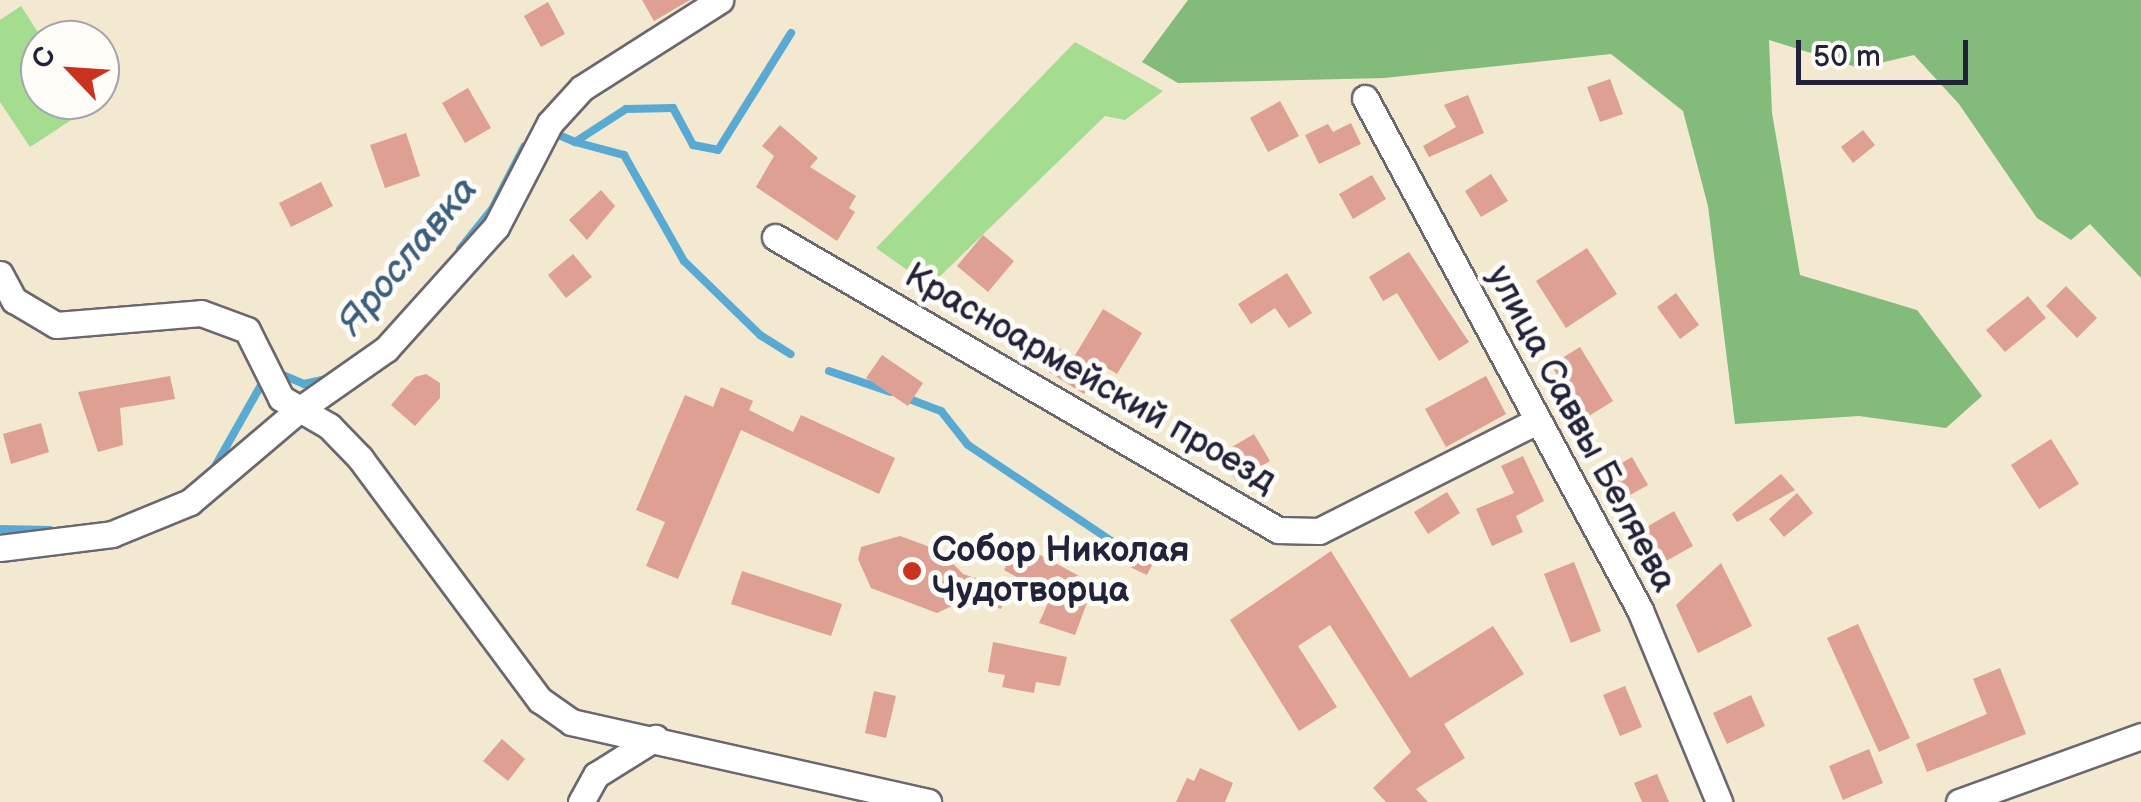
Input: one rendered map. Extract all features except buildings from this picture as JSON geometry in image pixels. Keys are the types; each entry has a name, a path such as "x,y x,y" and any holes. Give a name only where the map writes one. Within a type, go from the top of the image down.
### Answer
{"street":[{"path":"0,548 112,534 190,502 296,412 386,348 496,228 550,124 582,88 720,0"},
{"name":"улица Саввы Беляева","path":"1365,98 1640,610 1719,802"},
{"name":"Красноармейский проезд","path":"776,237 1278,530 1318,531 1537,422"},
{"path":"0,274 14,300 56,325 201,313 247,330 268,376 296,412 329,426 360,458 540,700 570,722 928,802"},
{"path":"1959,802 2141,736"},
{"path":"582,802 596,775 655,738"}],"green space":[{"path":"1188,0 2141,0 2141,278 2090,224 2071,240 2037,218 1959,104 1914,55 1859,68 1769,40 1772,113 1800,275 1917,310 1982,396 1946,428 1859,416 1735,424 1708,206 1683,111 1611,54 1384,78 1178,83 1142,62"},
{"path":"21,6 30,20 20,20 20,120 71,120 30,147 0,102 0,20"},
{"path":"1075,42 1163,91 1125,120 1105,116 930,286 876,248"}],"waterway":[{"name":"Ярославка","path":"554,133 575,142 626,109 673,108 693,145 718,150 791,33"},
{"path":"575,142 624,155 684,261 760,335 791,354"},
{"name":"Ярославка","path":"460,249 492,209 524,147"},
{"path":"829,371 891,392"},
{"name":"Ярославка","path":"278,373 304,384 326,379"},
{"name":"Ярославка","path":"213,470 265,378"},
{"path":"904,397 941,411 968,445 1141,561"},
{"name":"Ярославка","path":"0,529 50,530"}],"place":[{"name":"Собор Николая Чудотворца","path":"912,571"}]}
